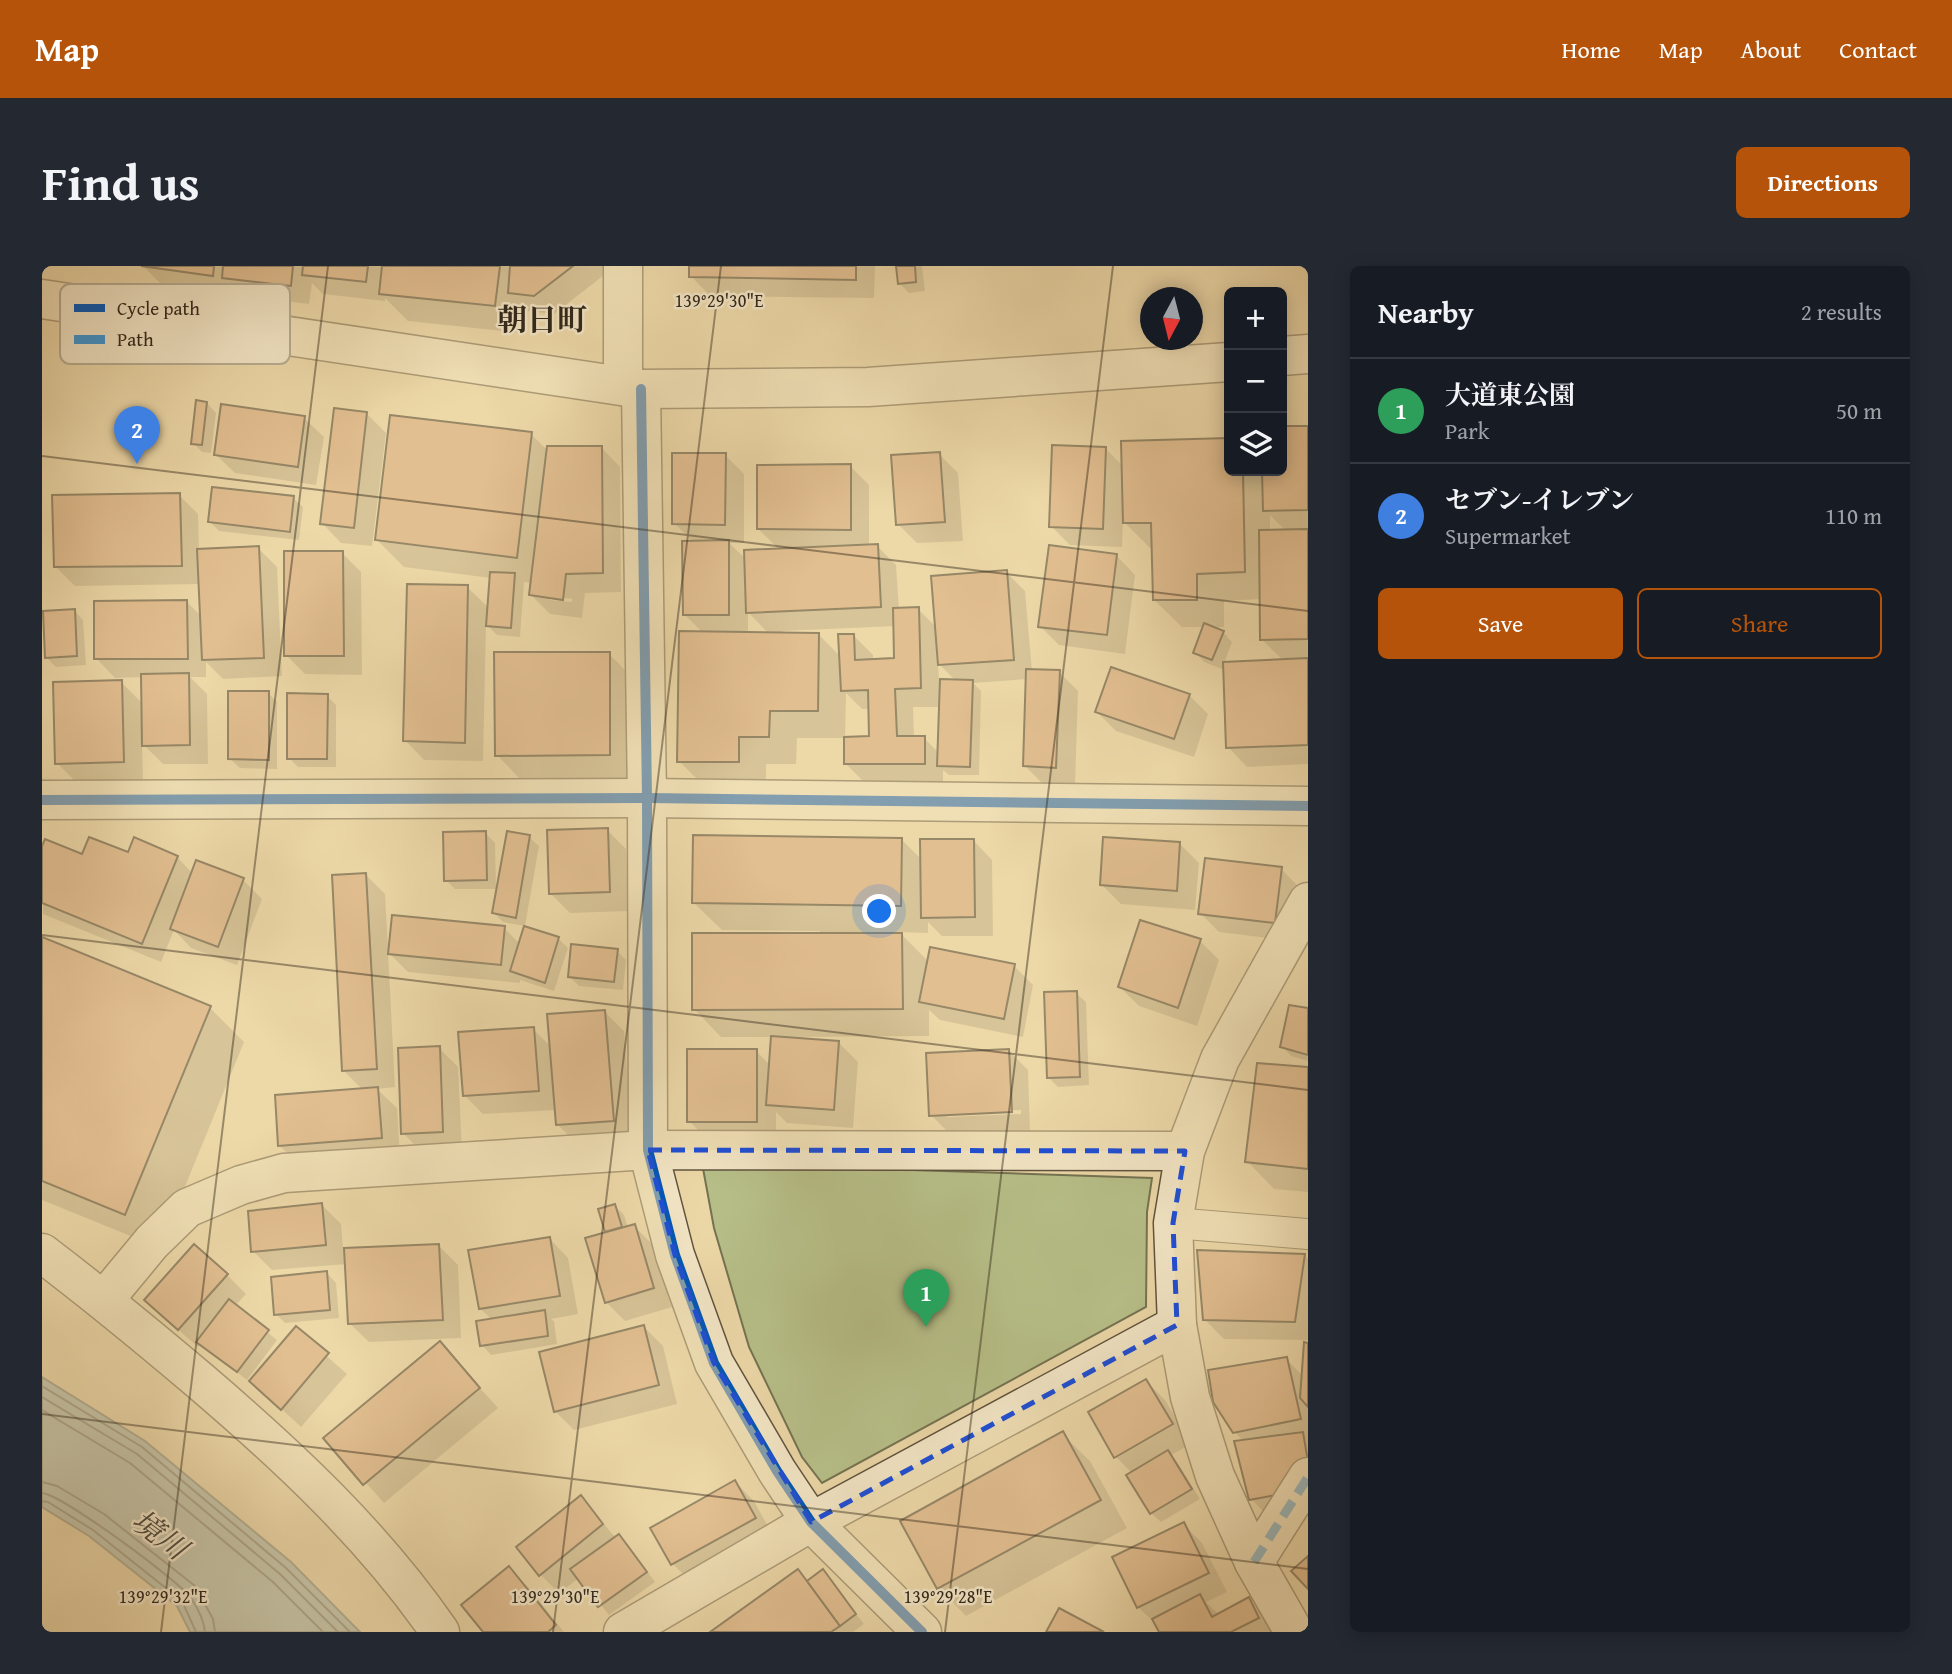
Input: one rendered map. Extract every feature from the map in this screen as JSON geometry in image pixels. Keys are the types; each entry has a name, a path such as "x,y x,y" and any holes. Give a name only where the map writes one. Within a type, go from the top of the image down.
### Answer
{"street":[{"path":"623,266 632,387 648,798 648,1150 675,1255 714,1363 777,1471 811,1522 922,1632"},
{"path":"42,299 60,302"},
{"path":"290,336 632,387 868,387 1224,362"},
{"path":"1287,356 1308,354"},
{"path":"42,800 648,798 1308,806"},
{"path":"1294,1632 1254,1562 1215,1476 1190,1397 1177,1325 1173,1223 1185,1151 1220,1059 1308,902"},
{"path":"104,1300 152,1242 187,1208 241,1185 284,1173 648,1150 1185,1151"},
{"path":"42,1253 104,1300 269,1439 346,1514 422,1606 440,1632"},
{"path":"624,1632 811,1522 1177,1325"},
{"path":"1254,1562 1308,1477"}],"lane":[{"path":"1173,1223 1308,1234"}],"highlighted area":[{"path":"648,1150 1185,1151 1173,1223 1177,1325 811,1522 714,1363 675,1255"}],"green space":[{"path":"702,1163 1152,1178 1147,1212 1146,1307 822,1483 802,1457 749,1347 714,1228"}],"water":[{"name":"境川","path":"42,1377 145,1441 291,1562 360,1632 190,1632 177,1606 89,1536 42,1507"}],"building":[{"path":"141,266 214,266 213,276"},
{"path":"223,266 293,266 291,286 222,278"},
{"path":"303,266 368,266 366,282 302,275"},
{"path":"382,266 500,266 495,306 379,294"},
{"path":"510,266 573,266 534,296 508,293"},
{"path":"689,266 856,266 856,280 689,277"},
{"path":"896,266 915,266 916,282 898,284"},
{"path":"196,400 207,402 202,445 191,444"},
{"path":"221,404 305,416 298,467 214,455"},
{"path":"334,408 367,412 354,528 320,524"},
{"path":"390,415 532,432 517,558 375,540"},
{"path":"1287,426 1308,426 1308,510 1263,511 1262,476 1287,476"},
{"path":"1224,438 1224,476 1243,476 1245,572 1197,574 1197,600 1153,600 1151,523 1123,523 1121,441"},
{"path":"1052,445 1106,447 1103,529 1049,527"},
{"path":"547,446 602,446 603,573 566,574 563,600 529,595"},
{"path":"940,452 945,522 896,525 891,455"},
{"path":"672,453 726,453 725,525 672,524"},
{"path":"851,464 851,530 757,529 757,465"},
{"path":"212,487 294,496 290,532 208,522"},
{"path":"180,493 182,566 54,567 52,495"},
{"path":"1308,529 1308,639 1260,640 1259,530"},
{"path":"729,540 729,615 683,615 682,541"},
{"path":"878,544 881,607 746,613 744,550"},
{"path":"1049,545 1117,554 1107,635 1038,627"},
{"path":"259,546 264,658 202,660 197,549"},
{"path":"284,551 343,551 344,656 284,656"},
{"path":"1007,570 1014,660 938,665 931,576"},
{"path":"490,572 515,573 511,628 486,626"},
{"path":"407,584 468,585 465,743 403,741"},
{"path":"187,600 188,659 94,659 94,601"},
{"path":"919,607 921,688 895,689 897,736 925,736 925,764 844,764 844,737 869,736 868,690 841,691 838,634 854,634 855,660 894,658 893,608"},
{"path":"75,609 77,656 45,658 43,611"},
{"path":"1204,623 1224,631 1212,660 1193,653"},
{"path":"679,631 819,633 818,711 770,711 769,737 739,737 739,762 677,762"},
{"path":"494,652 610,652 610,755 495,756"},
{"path":"1308,658 1308,745 1226,748 1223,662"},
{"path":"1111,667 1190,694 1174,739 1095,712"},
{"path":"1026,669 1060,670 1056,768 1023,766"},
{"path":"189,673 190,745 142,746 141,674"},
{"path":"940,679 973,680 970,767 937,766"},
{"path":"122,680 124,762 55,764 53,682"},
{"path":"228,691 269,691 269,760 228,759"},
{"path":"287,693 328,694 327,759 287,759"},
{"path":"608,828 610,892 549,894 547,830"},
{"path":"486,831 487,880 444,881 443,832"},
{"path":"507,831 530,835 516,918 492,913"},
{"path":"693,835 902,838 901,906 692,903"},
{"path":"89,837 128,852 134,837 178,856 142,944 42,903 42,846 45,839 82,854"},
{"path":"1103,837 1180,842 1177,891 1100,885"},
{"path":"920,839 974,839 975,917 921,918"},
{"path":"1205,858 1282,867 1275,923 1198,914"},
{"path":"196,860 244,878 218,947 170,929"},
{"path":"366,873 377,1069 342,1071 332,875"},
{"path":"392,915 505,926 501,965 388,954"},
{"path":"1140,920 1201,939 1178,1008 1118,987"},
{"path":"524,926 559,937 545,983 510,971"},
{"path":"692,933 902,933 903,1009 692,1010"},
{"path":"42,937 211,1006 125,1215 42,1181"},
{"path":"571,944 618,949 614,982 568,977"},
{"path":"930,947 1015,964 1004,1019 919,1002"},
{"path":"1077,991 1080,1077 1047,1078 1044,992"},
{"path":"1289,1005 1308,1008 1308,1055 1280,1047"},
{"path":"605,1010 614,1121 556,1125 547,1014"},
{"path":"534,1027 539,1091 463,1096 458,1032"},
{"path":"771,1036 839,1041 834,1110 766,1105"},
{"path":"440,1046 443,1132 401,1134 398,1048"},
{"path":"687,1049 757,1049 757,1122 687,1122"},
{"path":"1009,1049 1012,1112 929,1116 926,1053"},
{"path":"1257,1063 1308,1067 1308,1169 1245,1162"},
{"path":"378,1087 382,1138 278,1146 275,1095"},
{"path":"322,1203 326,1245 251,1252 248,1211"},
{"path":"615,1204 622,1227 605,1232 598,1209"},
{"path":"635,1224 654,1288 605,1303 585,1238"},
{"path":"550,1237 560,1296 479,1309 468,1250"},
{"path":"194,1244 228,1274 178,1330 144,1300"},
{"path":"439,1244 443,1320 348,1324 344,1248"},
{"path":"1197,1250 1305,1254 1295,1322 1203,1320"},
{"path":"327,1271 330,1310 274,1315 271,1277"},
{"path":"229,1299 269,1330 237,1372 196,1342"},
{"path":"545,1310 548,1336 480,1346 476,1321"},
{"path":"644,1325 659,1385 554,1412 539,1352"},
{"path":"296,1326 329,1353 281,1410 249,1381"},
{"path":"440,1341 480,1388 363,1485 323,1438"},
{"path":"1304,1342 1308,1343 1308,1407 1300,1398"},
{"path":"1287,1357 1301,1419 1233,1433 1213,1402 1208,1370"},
{"path":"1146,1379 1173,1424 1114,1458 1088,1412"},
{"path":"1063,1431 1101,1500 937,1589 900,1521"},
{"path":"1303,1432 1308,1462 1287,1493 1249,1500 1234,1441"},
{"path":"1168,1450 1192,1489 1150,1514 1126,1475"},
{"path":"735,1480 756,1518 671,1565 650,1528"},
{"path":"581,1495 603,1524 539,1576 516,1547"},
{"path":"1184,1522 1209,1573 1137,1608 1112,1557"},
{"path":"619,1534 647,1572 598,1607 570,1569"},
{"path":"1308,1556 1308,1589 1291,1571"},
{"path":"509,1566 556,1625 548,1632 483,1632 461,1605"},
{"path":"798,1569 840,1626 831,1632 710,1632"},
{"path":"823,1569 856,1614 840,1626 807,1581"},
{"path":"1200,1594 1212,1617 1249,1597 1259,1618 1231,1632 1159,1632 1152,1619"},
{"path":"1059,1608 1104,1632 1046,1632"}],"marked path":[{"path":"1254,1562 1308,1477"}],"cycle path":[{"path":"641,389 647,798 648,1150 675,1255 714,1363 777,1471 811,1522 922,1632"},
{"path":"42,800 647,798 1308,806"}],"place":[{"name":"セブン-イレブン","path":"137,464"},
{"name":"大道東公園","path":"926,1327"}],"district":[{"name":"朝日町","path":"542,319"}]}
